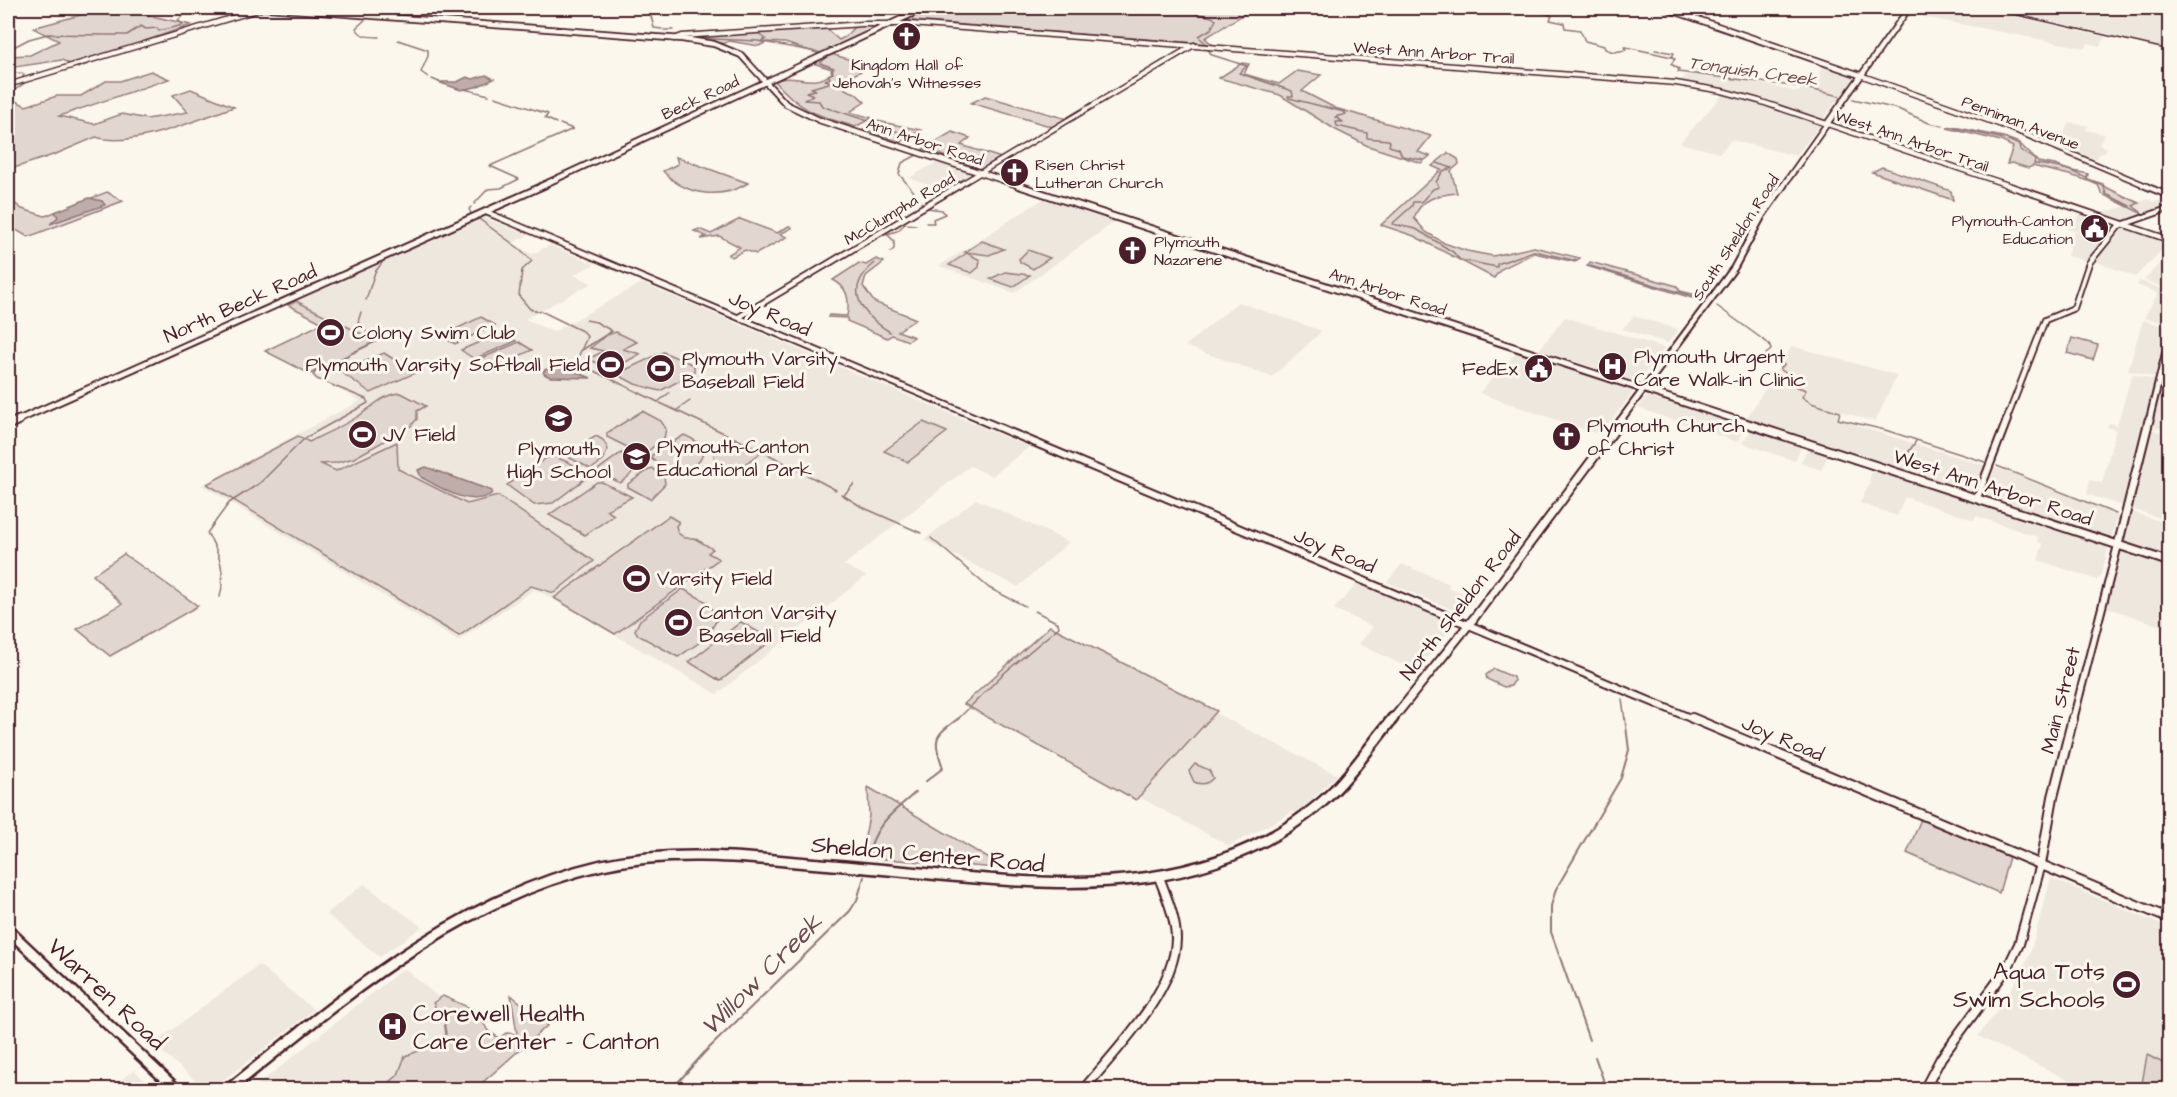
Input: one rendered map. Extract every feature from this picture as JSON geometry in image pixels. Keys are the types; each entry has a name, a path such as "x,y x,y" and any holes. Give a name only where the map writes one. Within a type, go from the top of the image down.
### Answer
{"highway":[{"path":"2117,8 2129,8"}],"main road":[{"name":"Ann Arbor Road","path":"266,8 710,43 744,58 786,104 803,114 1644,389"},
{"name":"Beck Road","path":"486,212 925,8"},
{"path":"1665,8 1860,75 1908,8"},
{"name":"South Sheldon Road","path":"1644,389 1728,277 1762,216 1860,75"},
{"name":"North Beck Road","path":"8,425 486,212"},
{"path":"2118,544 2169,335"},
{"name":"West Ann Arbor Road","path":"1644,389 2169,562"},
{"name":"North Sheldon Road","path":"1287,827 1329,797 1340,784 1468,624 1644,389"},
{"name":"Sheldon Center Road","path":"228,1089 354,989 414,946 484,906 557,878 633,860 709,855 1049,885 1100,885 1159,877 1196,868 1228,857 1287,827"},
{"name":"Warren Road","path":"8,930 177,1089"}],"street":[{"path":"8,85 266,8"},
{"name":"West Ann Arbor Trail","path":"674,39 681,36 891,23 1673,82 1738,94 2169,240"},
{"name":"McClumpha Road","path":"739,317 1194,45"},
{"name":"Penniman Avenue","path":"1860,75 2010,128 2169,196"},
{"path":"1977,498 2044,321 2074,308 2089,263 2123,224 2169,208"},
{"name":"Joy Road","path":"486,212 2169,919"},
{"name":"Main Street","path":"1924,1089 1941,1058 2013,958 2019,944 2041,864 2053,797 2118,544"},
{"path":"1083,1089 1162,988 1171,969 1175,950 1172,913 1159,877"}],"shaded area":[{"path":"929,8 1254,8 1205,38 1212,44 900,20"},
{"path":"1915,8 1982,8 2105,37 2100,46 2088,43 2085,48 1923,17 1926,13 1913,10"},
{"path":"1994,8 2099,8 2130,12 2148,8 2169,8 2169,49"},
{"path":"130,11 191,25 78,68 62,60 8,68 8,56 30,55 59,41 33,28 84,14"},
{"path":"876,25 879,27 820,54 785,43 767,42 759,46 729,41 721,45 680,37 824,27 839,40 854,27"},
{"path":"831,54 871,66 853,75 845,89 855,93 865,102 850,112 872,118 855,127 802,106 775,81 790,78 818,80 825,77 833,72 832,69 813,63"},
{"path":"1242,63 1249,64 1244,74 1279,84 1297,71 1321,75 1302,91 1335,108 1431,136 1418,152 1430,156 1421,163 1368,146 1336,130 1280,95 1219,78"},
{"path":"1825,65 1855,76 1840,101 1836,101 1822,121 1752,97 1679,82 1693,69 1798,92 1806,82 1810,83"},
{"path":"151,71 169,79 59,116 94,124 122,114 147,119 188,112 173,95 191,89 234,107 146,136 111,140 96,137 56,154 8,170 8,97 26,106 57,96 81,96 106,81 120,81"},
{"path":"486,75 494,79 476,87 461,90 438,82 457,82 467,77 473,79"},
{"path":"1724,93 1821,124 1796,156 1731,140 1720,153 1680,143"},
{"path":"985,96 1067,119 1053,127 971,103"},
{"path":"877,121 921,130 900,142 863,129"},
{"path":"2069,122 2088,126 2086,130 2105,134 2099,144 2107,148 2104,153 2099,154 2097,159 2043,141 2063,135"},
{"path":"1954,127 2003,137 2019,143 2038,162 2055,165 2076,173 2139,203 2133,206 2145,215 2102,194 2098,185 2090,181 2033,166 2028,168 2012,163 2007,164 2013,147 2001,141 1947,128"},
{"path":"952,132 970,138 961,145 1001,158 982,169 923,149"},
{"path":"1448,153 1458,159 1459,164 1451,171 1457,193 1431,199 1417,211 1414,218 1426,232 1444,243 1467,251 1493,256 1534,247 1580,258 1575,262 1534,253 1501,269 1494,278 1414,236 1381,225 1441,170 1432,166"},
{"path":"676,157 748,183 726,192 704,193 692,190 682,186 663,171 678,164"},
{"path":"937,162 974,173 943,191 909,178"},
{"path":"1882,167 1951,191 1953,200 1872,172"},
{"path":"107,192 123,201 28,237 13,228 8,230 8,198 22,209 45,216"},
{"path":"89,198 102,201 105,205 50,224 58,217 55,212"},
{"path":"1045,198 1116,221 1014,293 939,266"},
{"path":"2148,199 2154,202 2169,199 2169,206 2124,222 2096,214 2127,206 2142,214 2132,206"},
{"path":"2084,212 2118,224 2104,241 2065,228"},
{"name":"Plymouth-Canton Educational Park","path":"484,217 528,235 511,244 532,254 550,245 595,264 574,275 592,283 525,319 553,332 642,283 1029,447 992,476 970,466 844,565 866,576 717,694 535,589 458,641 202,485 360,401 310,374 375,341 296,301"},
{"path":"740,219 777,233 789,226 792,228 780,234 787,237 756,254 745,250 732,257 728,255 740,247 719,236 701,239 706,236 694,231 699,229 711,234"},
{"path":"2124,227 2169,243 2135,277 2095,261"},
{"path":"2074,232 2103,242 2088,261 2067,256"},
{"path":"982,241 1004,249 989,255 965,252"},
{"path":"1028,250 1050,258 1033,269 1020,262 1019,259"},
{"path":"967,253 980,260 979,267 972,273 949,265"},
{"path":"2169,253 2169,289 2144,280"},
{"path":"876,259 884,262 866,276 863,286 874,302 916,319 898,331 914,337 908,341 892,335 887,338 847,321 847,318 828,317 829,315 847,316 848,310 845,291 833,280 859,263 866,265"},
{"path":"1590,262 1677,286 1680,291 1701,296 1699,300 1587,266"},
{"path":"1005,272 1030,275 1013,287 990,279"},
{"path":"2140,281 2169,291 2169,324 2144,318 2158,293 2137,285"},
{"name":"Colony Swim Club","path":"296,301 376,341 310,374 265,351 323,323 288,305"},
{"path":"1238,302 1322,331 1272,377 1185,346"},
{"path":"1634,316 1678,329 1668,343 1622,329"},
{"path":"481,317 495,325 455,344 441,336"},
{"path":"1565,317 1665,348 1638,382 1539,350"},
{"path":"2143,320 2168,327 2156,378 2128,370"},
{"path":"503,332 516,341 474,359 461,350"},
{"path":"616,332 637,342 623,349 640,354 612,370 588,359 604,351 590,348 607,335"},
{"path":"2072,338 2098,345 2093,360 2067,353"},
{"path":"519,342 532,350 487,371 473,362"},
{"path":"1792,346 1897,375 1875,422 1839,411 1836,419 1987,466 1977,492 1972,493 1746,419"},
{"name":"Plymouth Varsity Baseball Field","path":"663,352 694,365 694,373 660,391 635,384 620,376 621,372"},
{"path":"1517,352 1634,391 1600,435 1479,393"},
{"path":"384,353 415,373 371,393 341,372"},
{"path":"557,364 591,378 550,377 544,374 543,371"},
{"path":"2132,374 2155,380 2122,506 2087,494 2090,480 2102,483 2116,430 2107,427 2109,423 2117,425"},
{"path":"2162,382 2169,384 2169,431 2152,426"},
{"path":"401,393 426,406 417,411 417,419 411,426 354,458 321,464 336,471 397,442 398,469 467,504 498,496 594,561 554,593 531,586 459,636 207,484 298,436 309,442 354,419 384,398"},
{"path":"1654,396 1745,426 1737,442 1638,408 1645,398"},
{"path":"642,411 661,421 666,429 664,438 643,455 607,437 607,433"},
{"path":"923,422 947,432 908,462 884,451"},
{"path":"1752,429 1800,443 1802,445 1795,461 1742,443"},
{"path":"2151,429 2169,435 2169,477 2166,476 2161,502 2169,505 2166,520 2132,509"},
{"path":"684,435 699,444 703,454 697,464 683,475 651,459 652,455"},
{"path":"596,436 603,440 608,449 603,461 591,469 568,457 569,453"},
{"path":"732,439 761,453 731,473 715,465 714,452"},
{"path":"1808,449 1829,453 1821,470 1800,463"},
{"path":"621,453 634,464 634,468 633,472 620,483 599,472 599,469"},
{"path":"551,455 572,464 587,475 586,478 553,503 534,505 507,485"},
{"path":"426,467 492,491 491,494 474,499 446,491 421,477 418,470"},
{"path":"652,468 664,477 665,484 650,499 628,487 628,484"},
{"path":"1874,468 2104,544 2108,549 2101,576 2097,580 2038,560 2043,544 2037,541 2038,537 1976,516 1974,520 1905,497 1897,516 1860,503 1870,483"},
{"path":"1995,468 2025,477 2118,515 2112,536 2107,537 1986,498 1984,494"},
{"path":"597,482 602,482 632,497 606,510 614,515 585,535 549,515"},
{"path":"976,499 1069,542 1018,587 924,540"},
{"path":"2131,512 2169,524 2169,557 2126,543"},
{"name":"Varsity Field","path":"669,516 679,522 676,526 678,533 685,538 694,538 713,549 708,553 719,559 615,634 554,598"},
{"path":"2123,550 2169,565 2169,629 2106,607"},
{"path":"124,554 198,606 110,656 77,629 122,604 93,575"},
{"path":"1402,564 1450,584 1448,587 1476,598 1463,614 1387,582"},
{"path":"1359,582 1456,623 1415,671 1359,644 1373,627 1334,609"},
{"name":"Canton Varsity Baseball Field","path":"683,589 707,602 718,618 706,638 678,657 638,635 635,630 640,620"},
{"path":"741,622 772,640 720,681 689,662"},
{"path":"1050,626 1217,711 1136,800 964,704"},
{"path":"1101,655 1337,775 1297,814 1293,812 1229,846 1022,733"},
{"path":"1494,669 1513,677 1514,681 1511,686 1504,687 1487,679 1486,675"},
{"path":"1195,764 1209,770 1213,778 1209,782 1194,782 1189,771"},
{"path":"868,787 998,864 997,868 861,857 869,816"},
{"path":"1921,819 2009,857 1999,893 1907,853"},
{"path":"2051,878 2169,928 2169,1089 2087,1089 1978,1036 2006,999 2030,954"},
{"path":"364,884 422,927 380,957 326,914"},
{"path":"259,965 314,1010 212,1089 205,1089 153,1044"},
{"name":"Corewell Health Care Center - Canton","path":"404,968 464,1019 383,1089 251,1090"},
{"path":"511,995 548,1025 475,1089 382,1089 398,1075 405,1056 424,1049 446,1034 444,1021 433,1003 443,996 477,1011 488,1031 499,1038 506,1033 517,1034"},
{"path":"2147,1055 2169,1066 2169,1089 2141,1089"},
{"path":"134,1070 153,1089 109,1089"}],"waterway":[{"path":"104,35 127,35 141,26 146,29 157,28 159,31 183,25 178,20 186,13 185,8"},
{"name":"Willow Creek","path":"374,12 377,8"},
{"path":"649,8 654,28 662,29"},
{"path":"1172,8 1212,17 1216,20 1211,29 1199,36"},
{"name":"Tonquish Creek","path":"1522,8 1548,14 1552,16 1550,20 1564,23 1565,28 1580,30 1585,41 1604,46 1605,49 1614,52 1626,50 1624,47 1626,47 1672,57"},
{"name":"Willow Creek","path":"366,19 356,28 358,31 366,36 379,37"},
{"path":"664,30 673,30"},
{"path":"758,33 766,39 762,42"},
{"path":"8,50 29,39 48,34 103,35"},
{"path":"691,38 762,42"},
{"path":"1200,38 1208,45"},
{"name":"Willow Creek","path":"398,40 428,50 428,56 421,72 428,77"},
{"path":"762,42 822,53"},
{"path":"1207,48 1212,55 1247,66 1239,73 1292,91 1293,96 1288,96 1289,98 1344,112 1346,114 1335,117 1343,122 1336,122 1337,126 1367,133 1367,138 1388,140 1390,141 1389,146 1399,149 1402,156 1424,160"},
{"name":"Tonquish Creek","path":"1655,50 1674,53 1672,57"},
{"path":"830,55 820,63 834,68 831,71 833,73 828,75 830,78 825,80 832,82 811,88 816,90 806,92 813,95 804,100 819,101 822,106 833,110"},
{"name":"Tonquish Creek","path":"1672,57 1675,59 1671,64 1679,69 1678,72 1801,87 1840,96"},
{"path":"8,74 22,73 24,75 21,80"},
{"name":"Willow Creek","path":"432,79 439,82"},
{"path":"8,95 26,82 24,81"},
{"name":"Willow Creek","path":"464,89 489,95"},
{"name":"Willow Creek","path":"495,97 548,114 545,118 556,123"},
{"name":"Tonquish Creek","path":"1853,99 1898,109 1929,123 1943,126"},
{"path":"835,110 868,121"},
{"path":"873,123 910,136"},
{"name":"Willow Creek","path":"474,204 488,189 501,188 519,179 490,166 573,129 560,124"},
{"name":"Tonquish Creek","path":"1954,128 2004,139"},
{"path":"8,130 12,131 8,135"},
{"name":"Tonquish Creek","path":"2006,139 2019,145 2020,150 2035,160 2034,164 2088,174 2087,179 2103,184 2106,194 2130,206"},
{"path":"914,192 899,174 902,163 917,155"},
{"path":"1437,163 1452,168 1443,171 1436,182 1439,187 1433,189 1421,202 1413,202 1412,206 1392,224 1416,229 1453,252 1460,260 1497,267 1497,264 1534,251 1577,261"},
{"path":"913,194 924,205"},
{"name":"Willow Creek","path":"471,207 469,209 472,216"},
{"path":"926,223 934,223 933,219 945,214 942,210 927,208"},
{"name":"Willow Creek","path":"479,219 520,249 532,261 522,270 519,296 530,309 543,312 584,332 587,337 576,362 606,377"},
{"path":"890,252 894,249 894,241 887,234 897,231 905,224 916,225"},
{"path":"366,300 375,272 382,263"},
{"path":"875,263 859,282 859,300 871,317 890,332"},
{"path":"1587,265 1702,299"},
{"path":"1717,306 1769,344 1771,350 1766,354 1784,365 1780,369 1793,378 1795,386 1806,390 1802,397 1811,403 1840,412 1838,419 1885,430 1985,462"},
{"path":"220,597 221,564 207,533 229,503 260,483 305,438 368,403 366,399 317,379 313,375 316,371 375,342 358,322 361,312"},
{"path":"582,350 612,331 596,322 586,320"},
{"name":"Willow Creek","path":"607,377 658,402 669,393"},
{"path":"677,410 690,401"},
{"name":"Willow Creek","path":"660,403 760,450 836,490"},
{"path":"1908,453 1916,441"},
{"path":"1997,466 2116,514"},
{"path":"844,495 854,484"},
{"name":"Willow Creek","path":"841,494 862,507 921,533"},
{"name":"Willow Creek","path":"931,538 989,588 1025,606"},
{"name":"Willow Creek","path":"959,718 1003,674 1059,627 1058,623 1035,611"},
{"path":"1622,699 1625,720"},
{"name":"Willow Creek","path":"925,782 943,768 937,739 959,718"},
{"path":"1589,1040 1551,932 1551,906 1556,889 1621,778 1629,750 1625,718"},
{"name":"Willow Creek","path":"869,858 874,837 885,820 916,792"},
{"name":"Willow Creek","path":"671,1090 704,1053 850,911 857,900 864,877"},
{"path":"1595,1057 1607,1090"}],"railway":[{"path":"1987,8 2170,50"}],"place":[{"name":"Kingdom Hall of Jehovah's Witnesses","path":"907,36"},
{"name":"Risen Christ Lutheran Church","path":"1014,173"},
{"name":"Plymouth-Canton Education","path":"2094,229"},
{"name":"Plymouth Nazarene","path":"1133,250"},
{"name":"Colony Swim Club","path":"331,332"},
{"name":"Plymouth Varsity Softball Field","path":"611,364"},
{"name":"Plymouth Urgent Care Walk-in Clinic","path":"1613,367"},
{"name":"FedEx","path":"1539,368"},
{"name":"Plymouth Varsity Baseball Field","path":"661,369"},
{"name":"Plymouth High School","path":"559,418"},
{"name":"JV Field","path":"362,434"},
{"name":"Plymouth Church of Christ","path":"1566,437"},
{"name":"Plymouth-Canton Educational Park","path":"636,457"},
{"name":"Varsity Field","path":"636,578"},
{"name":"Canton Varsity Baseball Field","path":"678,623"},
{"name":"Aqua Tots Swim Schools","path":"2126,985"},
{"name":"Corewell Health Care Center - Canton","path":"392,1027"}]}
